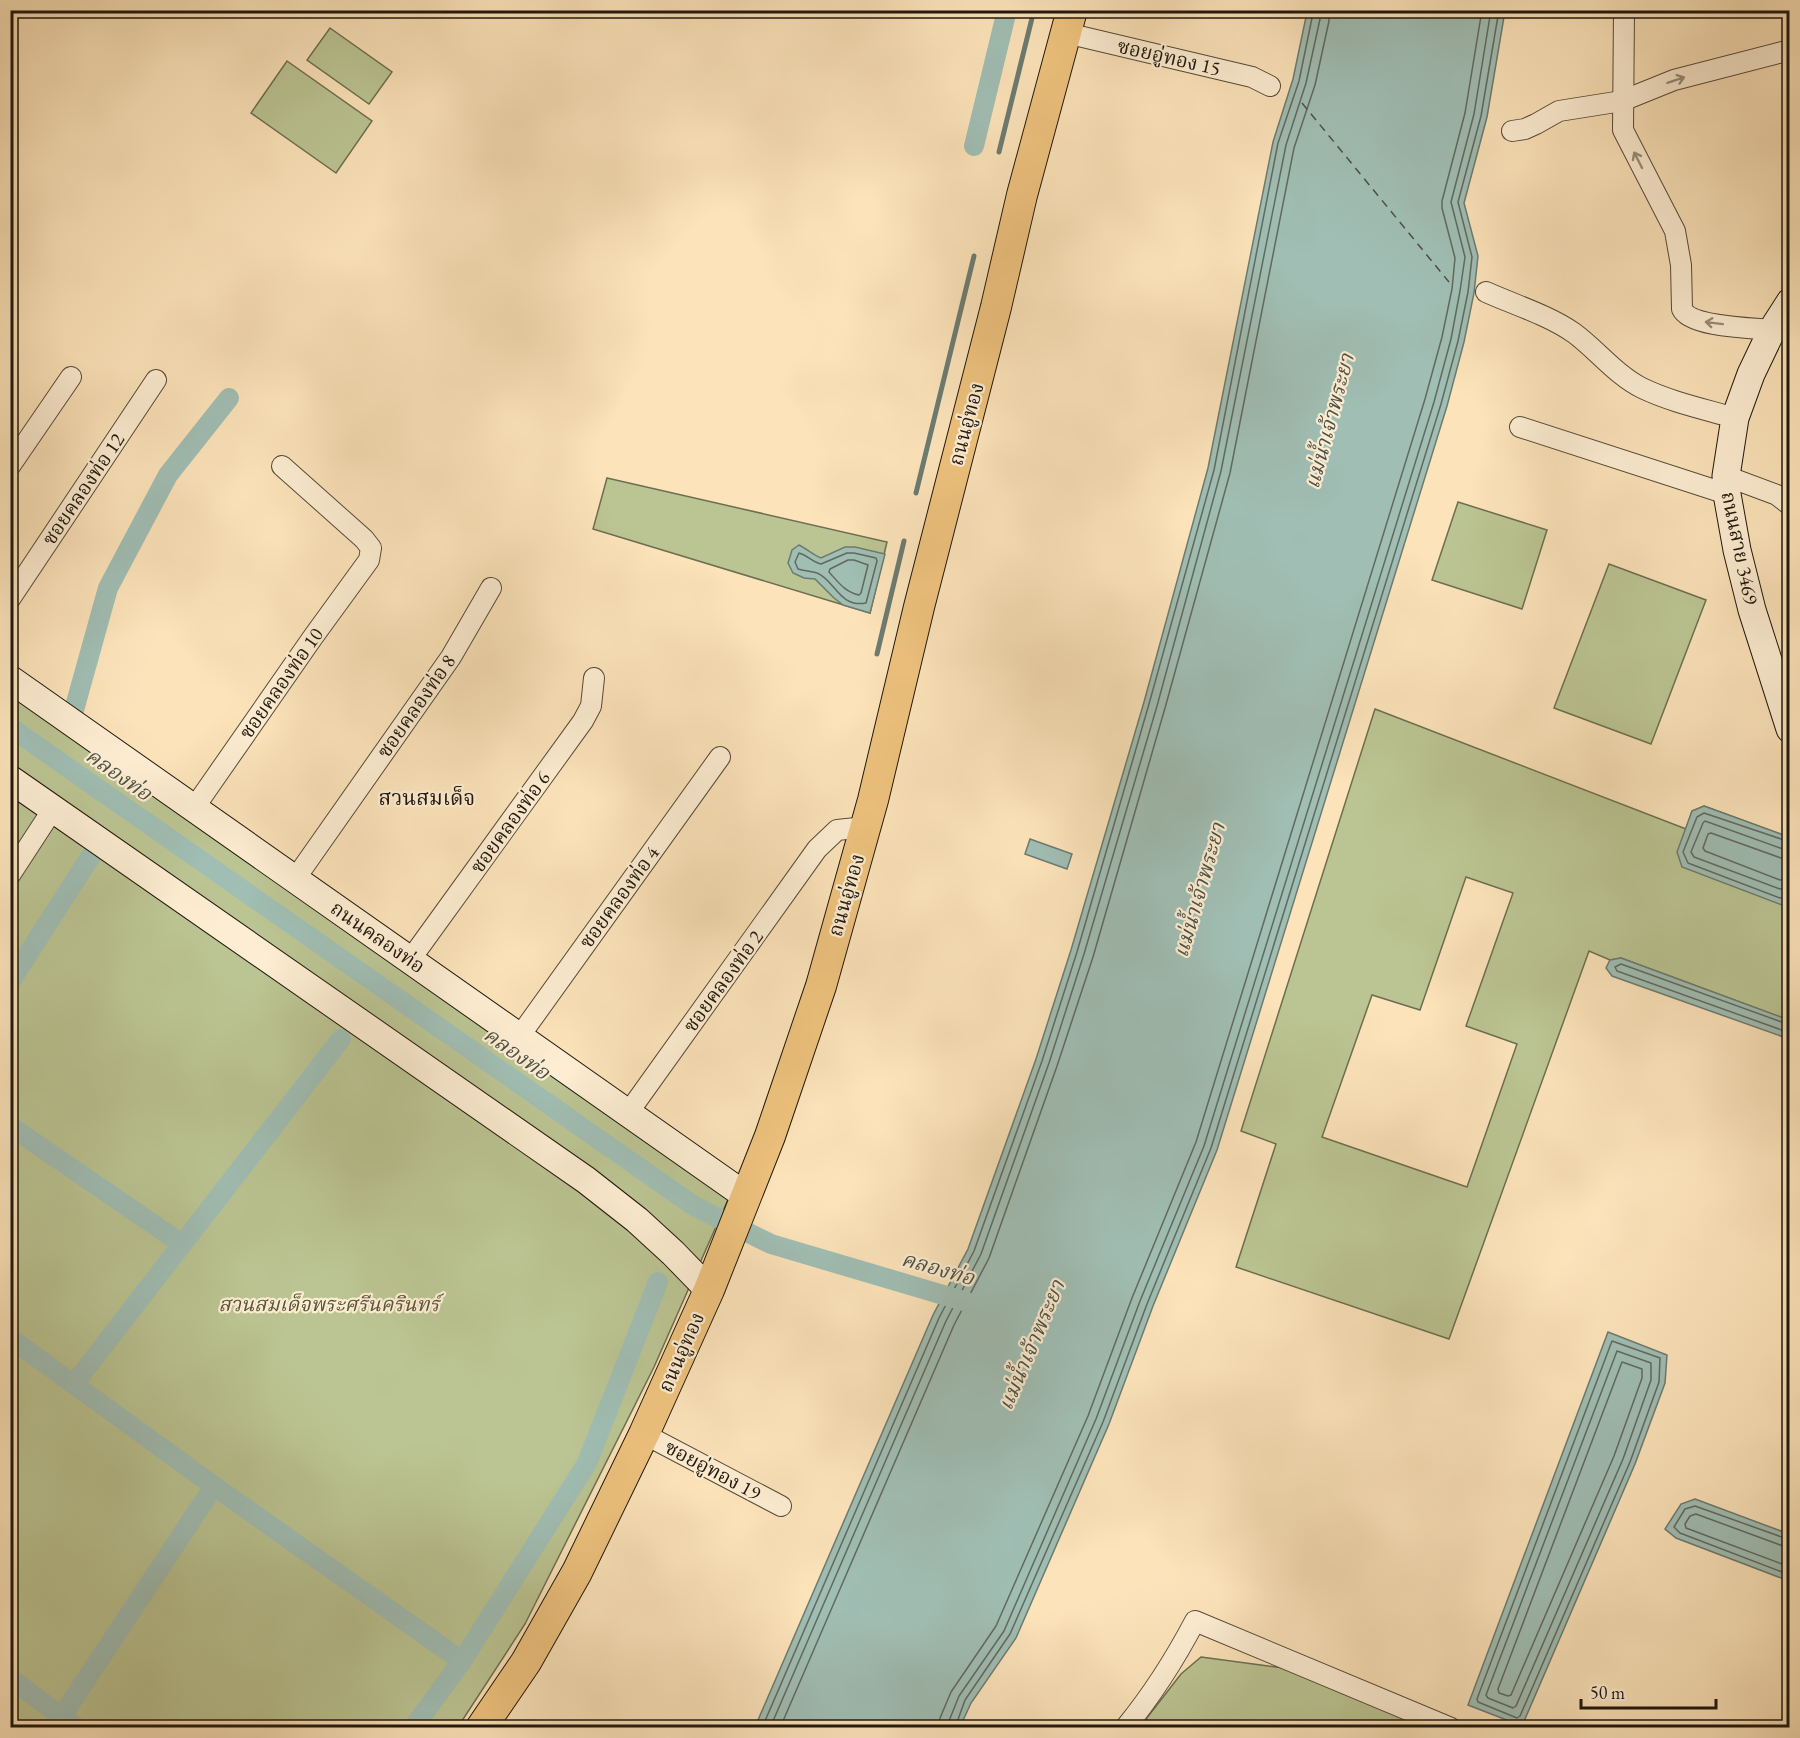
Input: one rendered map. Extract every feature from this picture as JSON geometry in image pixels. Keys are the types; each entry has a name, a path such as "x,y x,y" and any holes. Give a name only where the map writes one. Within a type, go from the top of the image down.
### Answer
{"main road":[{"name":"ถนนอู่ทอง","path":"481,1728 526,1662 577,1572 644,1434 709,1290 770,1136 821,986 866,827 1022,195 1069,22"}],"street":[{"path":"1624,10 1623,130 1675,231 1681,265 1684,314 1705,322 1772,330"},
{"name":"ซอยอู่ทอง 15","path":"1069,22 1252,77 1270,86"},
{"path":"1512,131 1525,129 1559,111 1622,101 1674,80 1790,50"},
{"path":"1486,292 1560,324 1642,388 1735,418"},
{"name":"ถนนสาย 3469","path":"1790,302 1772,330 1751,374 1735,418 1726,485 1737,550 1750,600 1790,729"},
{"path":"10,466 71,377"},
{"name":"ซอยคลองท่อ 12","path":"10,599 156,380"},
{"path":"1520,427 1726,485 1777,495 1790,505"},
{"name":"ซอยคลองท่อ 10","path":"194,808 369,560 371,548 364,539 282,466"},
{"name":"ซอยคลองท่อ 8","path":"295,879 451,657 490,588"},
{"name":"ซอยคลองท่อ 6","path":"410,960 583,721 591,706 594,678"},
{"name":"ถนนคลองท่อ","path":"10,679 628,1113 744,1202"},
{"name":"ซอยคลองท่อ 4","path":"519,1037 720,757"},
{"path":"10,779 586,1180 638,1220 709,1290"},
{"path":"10,875 53,809"},
{"name":"ซอยคลองท่อ 2","path":"628,1113 817,849 837,830 866,827"},
{"name":"ซอยอู่ทอง 19","path":"644,1434 781,1506"},
{"path":"1125,1728 1178,1654 1195,1621 1451,1728"}],"green space":[{"path":"330,28 392,72 369,104 307,60"},
{"path":"287,61 372,121 336,173 251,113"},
{"path":"607,478 887,542 870,613 593,529"},
{"path":"1458,502 1547,530 1522,609 1432,580"},
{"path":"1609,564 1706,600 1651,744 1554,708"},
{"name":"สวนสมเด็จพระศรีนครินทร์","path":"11,692 730,1195 654,1367 525,1624 458,1727 11,1727"},
{"path":"1375,709 1686,829 1692,811 1704,806 1789,837 1789,1020 1621,958 1610,960 1589,951 1449,1339 1236,1267 1276,1144 1241,1131","holes":["1466,877 1513,893 1466,1026 1517,1044 1467,1187 1322,1137 1372,995 1420,1010"]},
{"path":"1201,1657 1284,1668 1435,1727 1157,1728 1146,1719 1181,1674"}],"water":[{"name":"แม่น้ำเจ้าพระยา","path":"1306,11 1505,11 1487,117 1464,203 1478,256 1474,293 1464,342 1447,406 1217,1150 1153,1306 1109,1424 1016,1638 971,1703 960,1727 755,1727 933,1315 968,1249 1036,1059 1071,950 1144,702 1208,468 1273,142 1293,79"},
{"path":"799,545 821,558 845,547 885,554 870,613 843,605 815,579 804,578 793,573 788,563 792,550"},
{"path":"1704,806 1789,837 1789,901 1782,905 1682,867 1677,852 1692,811"},
{"path":"1030,839 1072,854 1067,869 1025,854"},
{"path":"1621,958 1789,1020 1789,1039 1612,976 1606,968 1610,960"},
{"path":"1608,1332 1667,1355 1665,1383 1635,1464 1522,1726 1468,1705"},
{"path":"1695,1499 1789,1534 1789,1581 1676,1538 1665,1529 1681,1504"}],"waterway":[{"path":"974,146 1007,10"},
{"path":"999,152 1034,10"},
{"path":"916,493 974,256"},
{"path":"74,710 108,588 168,475 229,398"},
{"path":"877,654 904,541"},
{"name":"คลองท่อ","path":"10,727 694,1206 771,1244 967,1302"},
{"path":"10,982 96,848"},
{"path":"74,1384 341,1039"},
{"path":"10,1126 182,1244"},
{"path":"413,1728 462,1661 587,1463 658,1282"},
{"path":"10,1338 214,1486 462,1661"},
{"path":"52,1728 214,1486"},
{"path":"10,1678 77,1728"}],"ferry route":[{"path":"1302,103 1449,282"}],"district":[{"name":"สวนสมเด็จ","path":"427,797"}]}
